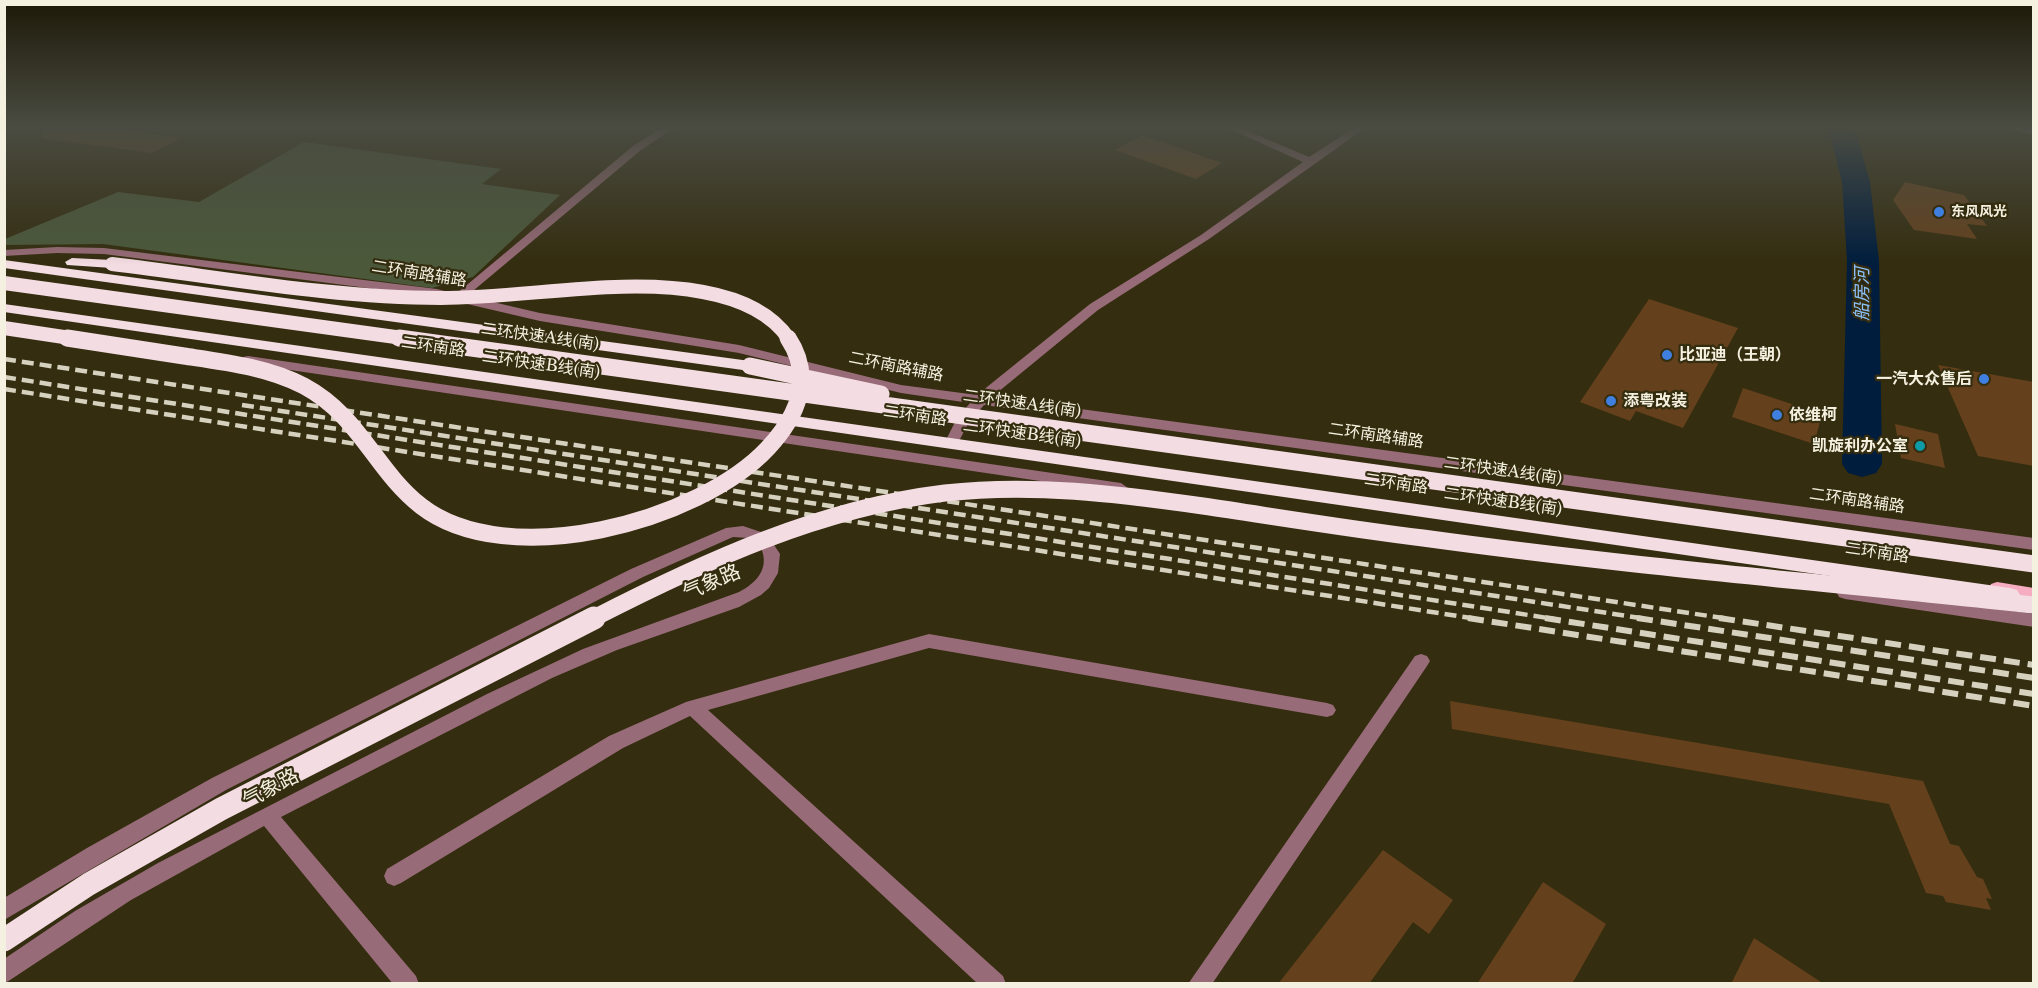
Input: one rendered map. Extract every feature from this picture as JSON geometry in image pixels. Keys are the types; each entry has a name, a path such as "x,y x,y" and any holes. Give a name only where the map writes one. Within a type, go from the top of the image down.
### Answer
{"highway":[{"path":"4,262 112,264 291,288 390,297 477,297 642,288 708,293 745,304 765,316 783,332 796,351 800,362 802,387 794,415 784,430 753,462 713,490 666,512 615,527 564,535 514,536 471,529 435,515 422,506 398,485 345,415 321,395 290,378 249,366 4,326"},
{"path":"4,262 766,368 988,419"},
{"name":"二环快速A线(南)","path":"4,283 2034,564"},
{"name":"二环快速B线(南)","path":"4,306 2034,596"},
{"path":"4,940 89,884 221,808 658,585 787,531 843,513 920,496 993,489 1089,491 1498,548 2034,605"}],"main road":[{"name":"二环南路","path":"4,283 73,296 2034,569"},
{"name":"二环南路","path":"4,306 2034,596"}],"street":[{"path":"459,297 607,172"},
{"path":"953,440 963,420 980,400 1094,307 1205,237 1295,172"},
{"name":"二环南路辅路","path":"4,253 57,249 98,251 425,291 540,317 739,349 885,386 2034,544"},
{"path":"4,326 2034,621"},
{"name":"气象路","path":"4,910 94,855 219,784 637,573 740,530 751,531 763,538 769,548 774,560 771,573 762,586 730,604 641,634 547,673 268,816 128,892 4,973"},
{"path":"394,876 616,742 692,707 929,641 1328,710"},
{"path":"1199,984 1421,661"},
{"path":"692,707 995,984"},
{"path":"268,816 408,984"}],"green space":[{"path":"251,172 497,172 482,184 560,195 473,277 432,288 103,244 5,245 5,239 118,192 199,202"}],"building":[{"path":"1177,172 1207,172 1196,179"},
{"name":"东风风光","path":"1905,182 1964,195 1987,226 1967,224 1977,239 1914,230 1893,200"},
{"name":"比亚迪（王朝）","path":"1649,299 1738,328 1683,428 1636,411 1630,421 1580,402"},
{"path":"1938,365 2034,382 2034,466 1978,456"},
{"name":"依维柯","path":"1743,388 1822,414 1814,444 1732,417"},
{"name":"凯旋利办公室","path":"1895,424 1938,434 1945,468 1901,458"},
{"path":"1450,701 1923,781 1950,844 1959,846 1977,877 1983,879 1992,899 1986,898 1991,910 1946,902 1943,896 1926,893 1889,804 1452,729"},
{"path":"1383,850 1453,900 1429,934 1413,922 1369,984 1278,984"},
{"path":"1543,882 1606,924 1572,984 1477,984"},
{"path":"1754,938 1824,984 1731,984"}],"waterway":[{"name":"船房河","path":"1853,172 1863,261 1862,464"}],"railway":[{"path":"4,359 1729,619"},
{"path":"4,377 1554,619"},
{"path":"4,389 1477,619"},
{"path":"242,405 1647,619"},
{"path":"1468,618 2034,706"},
{"path":"1545,618 2034,694"},
{"path":"1637,618 2034,678"},
{"path":"1719,618 2034,665"}],"place":[{"name":"东风风光","path":"1939,212"},
{"name":"比亚迪（王朝）","path":"1667,355"},
{"name":"一汽大众售后","path":"1984,379"},
{"name":"添粤改装","path":"1611,401"},
{"name":"依维柯","path":"1777,415"},
{"name":"凯旋利办公室","path":"1920,446"}]}
